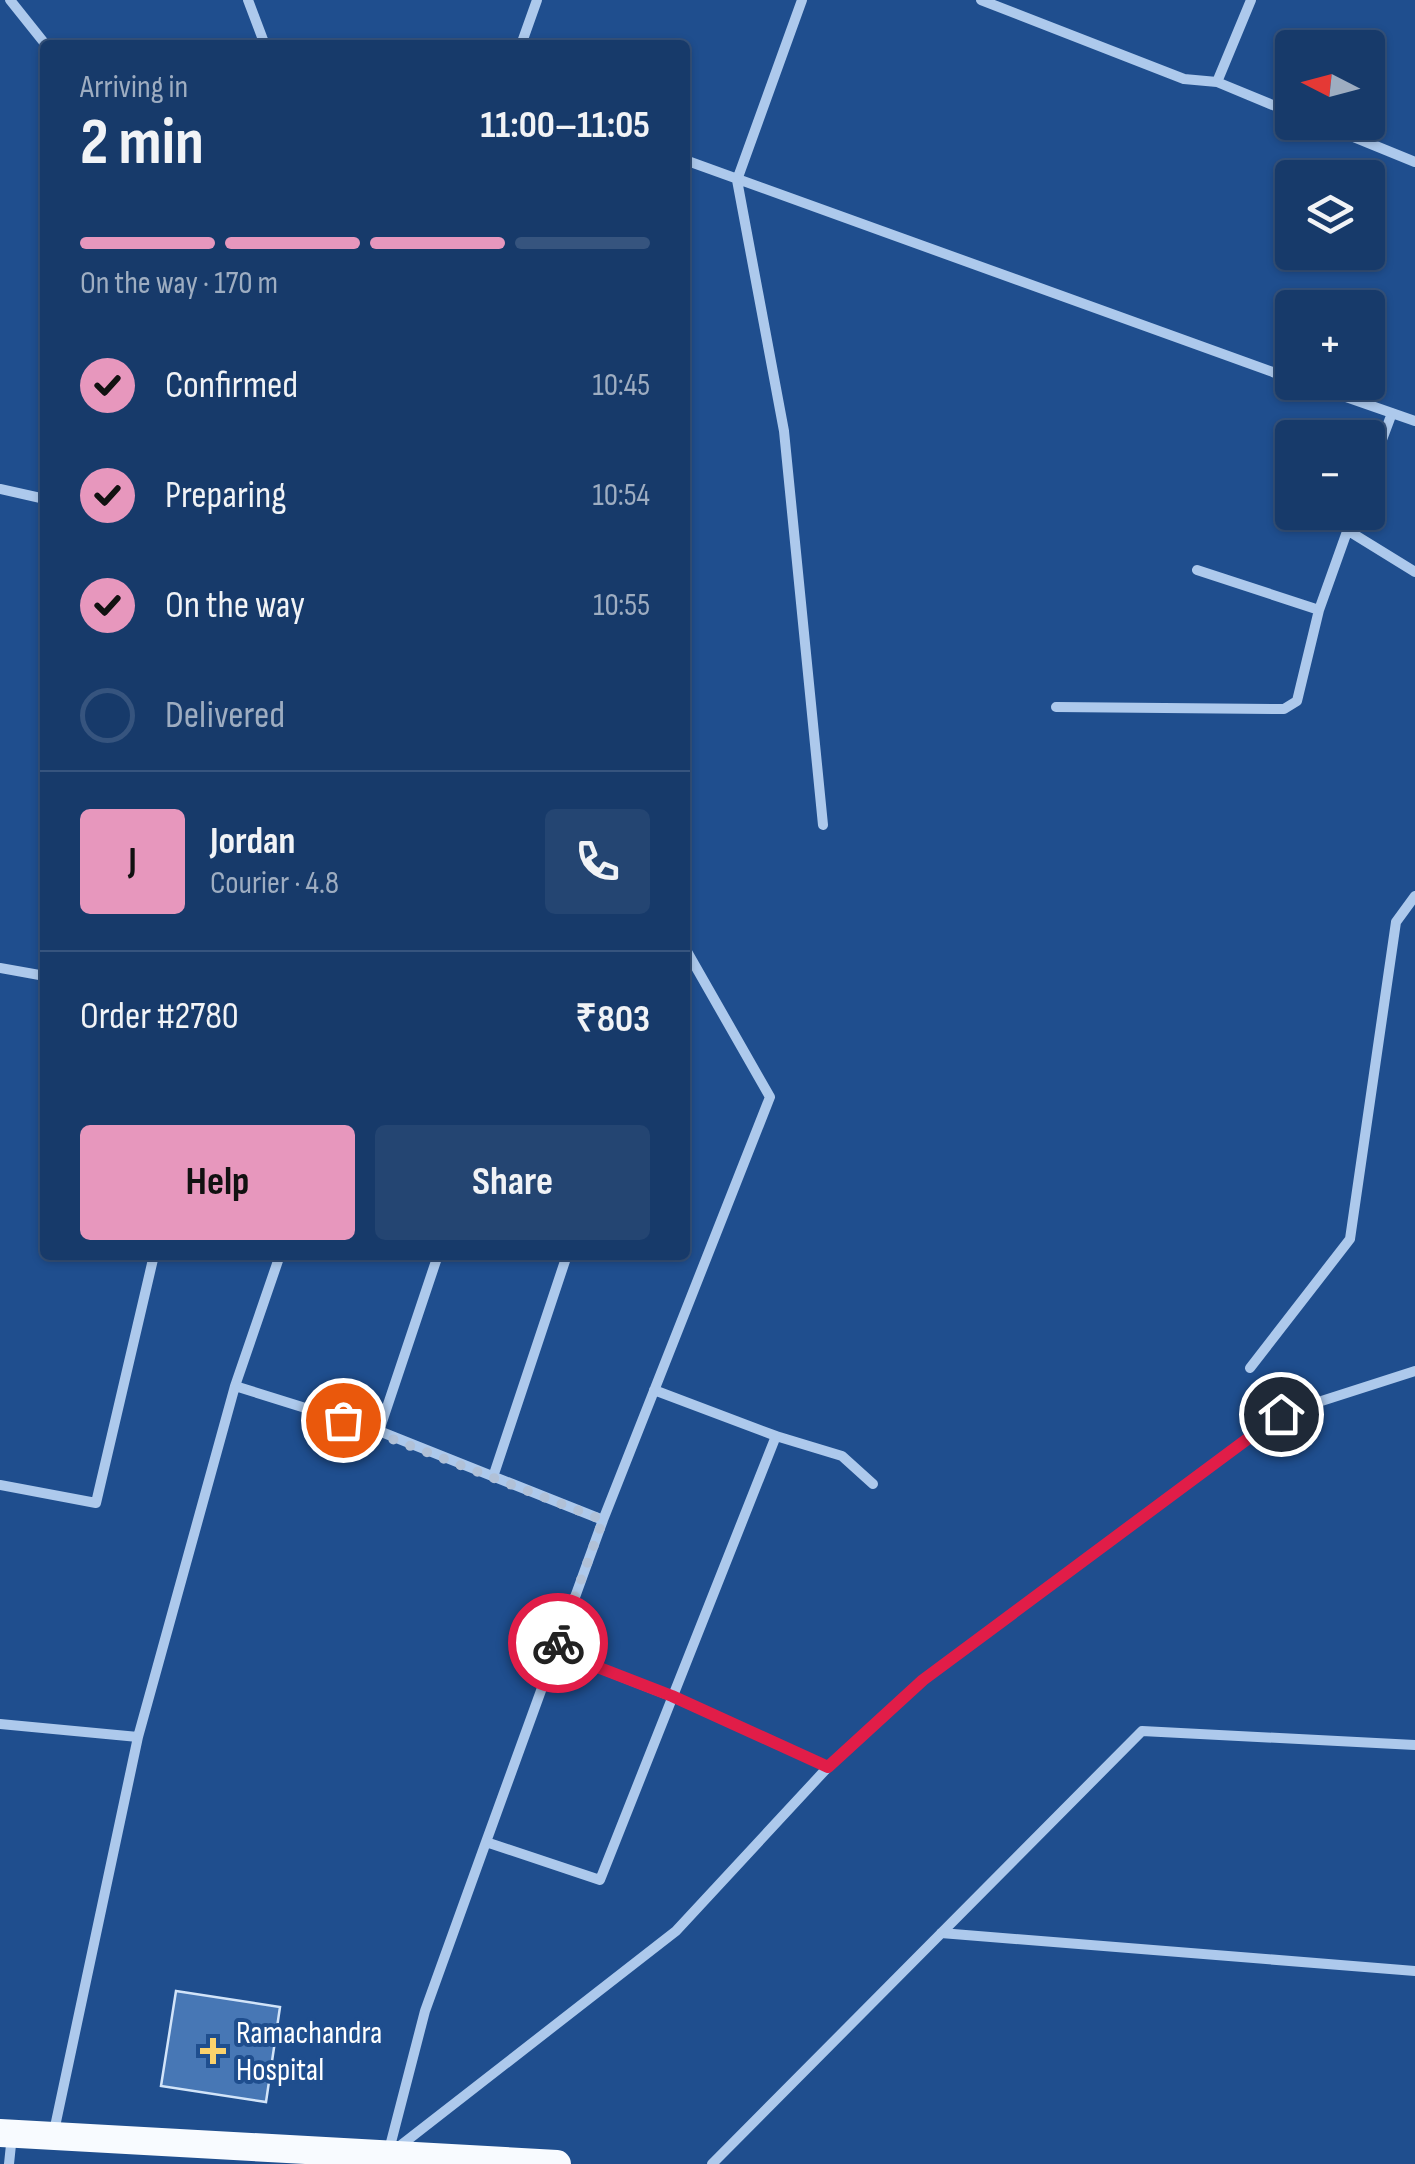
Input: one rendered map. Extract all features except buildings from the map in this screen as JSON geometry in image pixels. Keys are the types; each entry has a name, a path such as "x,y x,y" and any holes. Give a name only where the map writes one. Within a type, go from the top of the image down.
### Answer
{"highway":[{"path":"6,2134 385,2159 557,2164"}],"street":[{"path":"10,0 42,40"},
{"path":"248,0 263,40"},
{"path":"522,40 536,0"},
{"path":"802,0 737,180 784,431 822,825"},
{"path":"981,0 1184,79 1217,82 1275,106"},
{"path":"1217,82 1251,0"},
{"path":"1361,140 1415,162"},
{"path":"690,162 1275,373"},
{"path":"1355,400 1415,421"},
{"path":"1385,432 1392,413"},
{"path":"0,489 40,499"},
{"path":"1056,707 1284,710 1297,701 1319,610 1347,530 1415,572"},
{"path":"1197,570 1319,610"},
{"path":"1250,1368 1350,1240 1396,922 1415,896"},
{"path":"385,2159 426,2011 486,1842 603,1520 770,1097 690,957"},
{"path":"0,967 40,975"},
{"path":"0,1485 96,1503 153,1260"},
{"path":"52,2136 138,1737 235,1386 278,1260"},
{"path":"379,1431 436,1260"},
{"path":"493,1477 565,1260"},
{"path":"385,2159 676,1931 828,1767 923,1680 1281,1414 1415,1372"},
{"path":"235,1386 379,1431 603,1520"},
{"path":"654,1390 842,1456 873,1484"},
{"path":"486,1842 600,1880 776,1436"},
{"path":"556,1651 672,1696 828,1767"},
{"path":"0,1724 138,1737"},
{"path":"712,2164 1142,1731 1415,1745"},
{"path":"942,1933 1415,1971"},
{"path":"6,2134 9,2164"}],"way so far":[{"path":"343,1420 603,1520 558,1643"}],"place":[{"name":"Ramachandra Hospital","path":"213,2051"}],"route":[{"path":"558,1643 556,1651 672,1696 828,1767 923,1680 1281,1414"}]}
